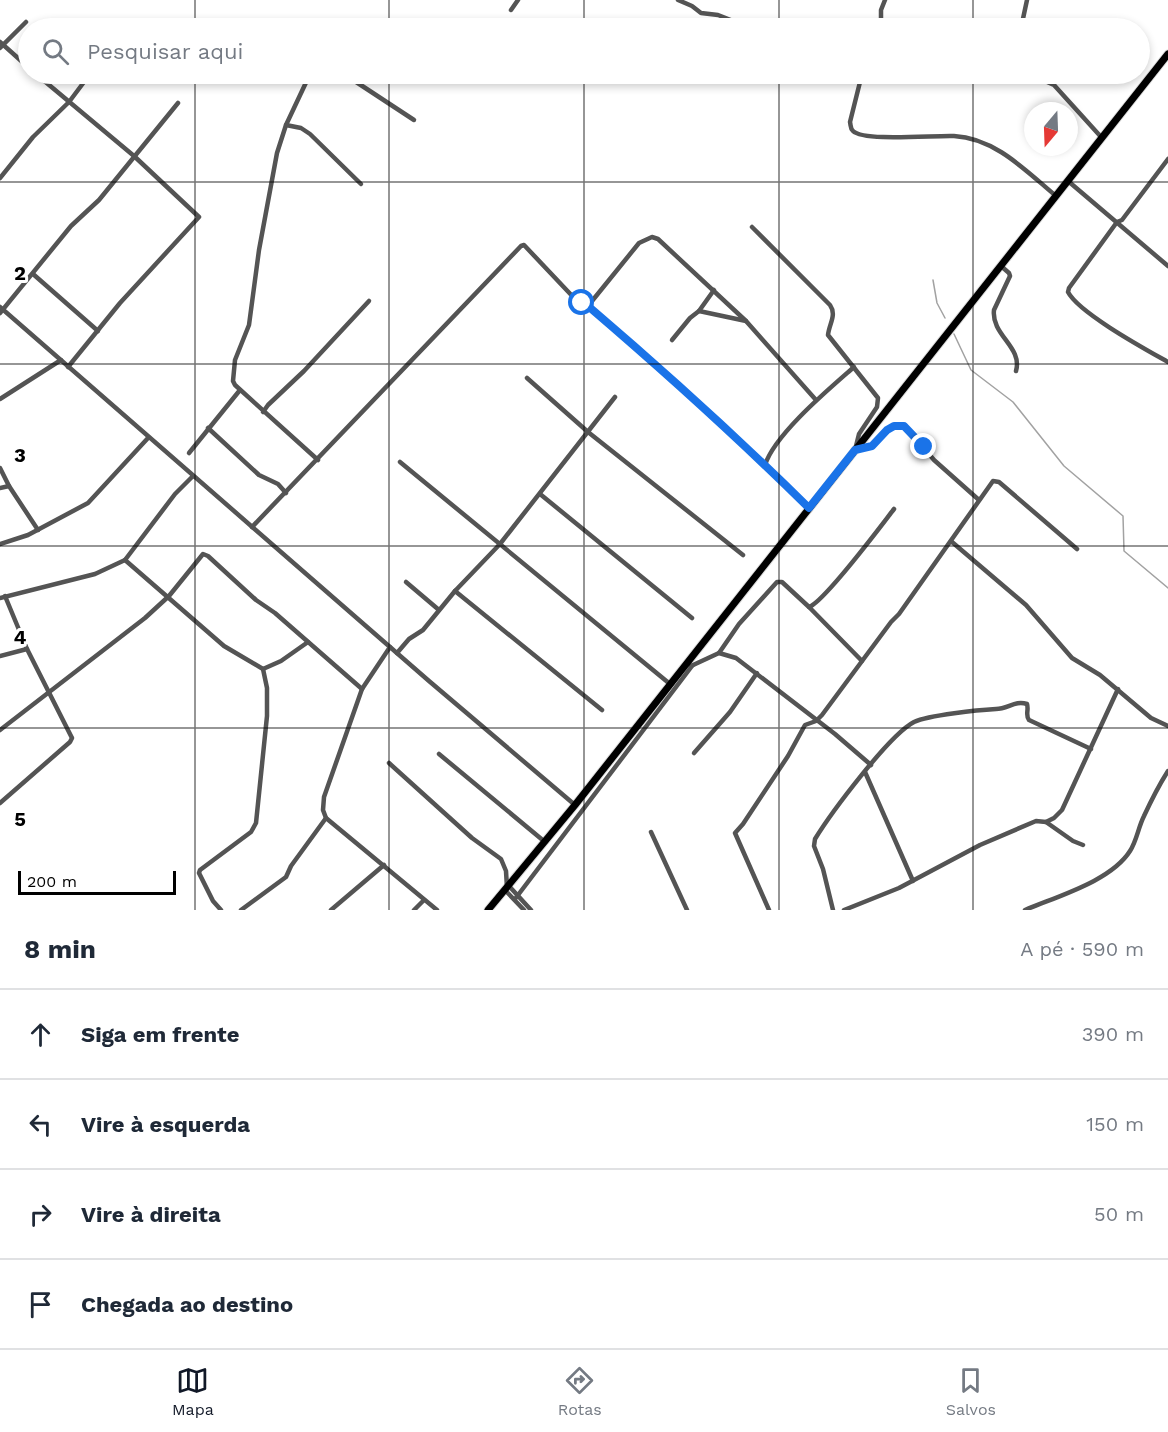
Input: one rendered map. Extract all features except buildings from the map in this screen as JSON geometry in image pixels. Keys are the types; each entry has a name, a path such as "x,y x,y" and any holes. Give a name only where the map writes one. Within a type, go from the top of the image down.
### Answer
{"main road":[{"path":"1150,77 1168,54"},
{"path":"488,910 575,805 1144,84"}],"street":[{"path":"511,10 518,0"},
{"path":"678,0 701,13 726,18"},
{"path":"881,18 885,0"},
{"path":"1023,18 1027,0"},
{"path":"18,29 1,45 18,59"},
{"path":"48,84 134,156 199,217 120,303 68,367"},
{"path":"0,178 33,137 69,102 82,84"},
{"path":"305,84 286,125 277,153 259,250 249,325 235,360 233,381 263,412 318,460"},
{"path":"359,84 414,120"},
{"path":"860,84 850,122 854,132 871,136 954,136 979,141 1020,166 1056,196"},
{"path":"1052,84 1102,138"},
{"path":"178,103 99,200 72,226 1,310 575,805"},
{"path":"286,125 302,128 310,134 361,184"},
{"path":"1168,159 1122,220 1117,222 1068,292 1089,313 1168,362"},
{"path":"1068,181 1168,266"},
{"path":"752,227 830,305 833,316 828,335 878,398 860,434 855,450"},
{"path":"588,306 639,243 652,237 658,239 746,321 816,400"},
{"path":"252,528 524,245 529,247 576,300 588,306 765,465 809,508"},
{"path":"1001,266 1010,276 993,316 1000,335 1018,359 1016,371"},
{"path":"33,274 98,331"},
{"path":"672,340 690,318 699,311 714,290"},
{"path":"263,412 369,301"},
{"path":"699,311 746,321"},
{"path":"0,399 61,360"},
{"path":"765,465 772,449 816,400 855,367"},
{"path":"527,378 588,432 743,555"},
{"path":"189,453 240,390"},
{"path":"397,653 409,639 423,630 454,591 500,544 615,397"},
{"path":"855,450 872,446 894,426 904,426 934,460 979,500"},
{"path":"208,428 259,475 278,484 286,493"},
{"path":"0,544 19,539 38,530 94,498 148,438"},
{"path":"400,462 670,684"},
{"path":"0,468 38,530"},
{"path":"0,802 70,742 71,734 3,597 95,574 125,560 175,494 192,476"},
{"path":"769,910 735,833 788,756 805,725 816,721 952,542 993,481 999,482 1077,549"},
{"path":"0,488 9,486"},
{"path":"540,494 692,618"},
{"path":"809,607 827,592 894,509"},
{"path":"952,542 1026,605 1072,658 1100,675 1151,718 1168,726"},
{"path":"0,730 145,618 169,596 202,554 208,556 256,600 275,613 362,689"},
{"path":"125,560 231,651 263,669 267,688 267,716 256,824 251,832 199,873 213,901 221,910"},
{"path":"405,582 439,610"},
{"path":"678,673 719,653 739,624 777,582 782,582 809,607 862,661"},
{"path":"454,591 602,710"},
{"path":"263,669 281,661 308,642"},
{"path":"390,647 362,689 324,797 323,810 326,818 437,910"},
{"path":"0,656 27,649"},
{"path":"719,653 736,658 758,673 871,765"},
{"path":"517,897 692,666"},
{"path":"694,753 726,716 758,673"},
{"path":"1046,822 1062,810 1118,689"},
{"path":"833,910 814,842 819,832 892,740 916,722 981,710 1002,709 1016,703 1027,704 1029,720 1091,749"},
{"path":"440,754 545,842"},
{"path":"389,763 472,838 499,857 506,871 507,888 531,910"},
{"path":"1025,910 1099,878 1117,866 1129,852 1143,818 1168,771"},
{"path":"865,772 913,881"},
{"path":"241,910 286,877 326,818"},
{"path":"844,910 913,881 980,845 1036,821 1046,822 1073,842 1083,845"},
{"path":"651,832 687,910"},
{"path":"331,910 384,865"},
{"path":"517,897 524,910"},
{"path":"414,910 424,900"}],"waterway":[{"path":"933,280 937,303 945,318"},
{"path":"954,334 971,370 1013,402 1064,466 1123,516 1124,551 1168,588"}],"route":[{"path":"582,303 639,350 726,428 809,508 855,450 872,446 894,426 904,426 924,447"}]}
